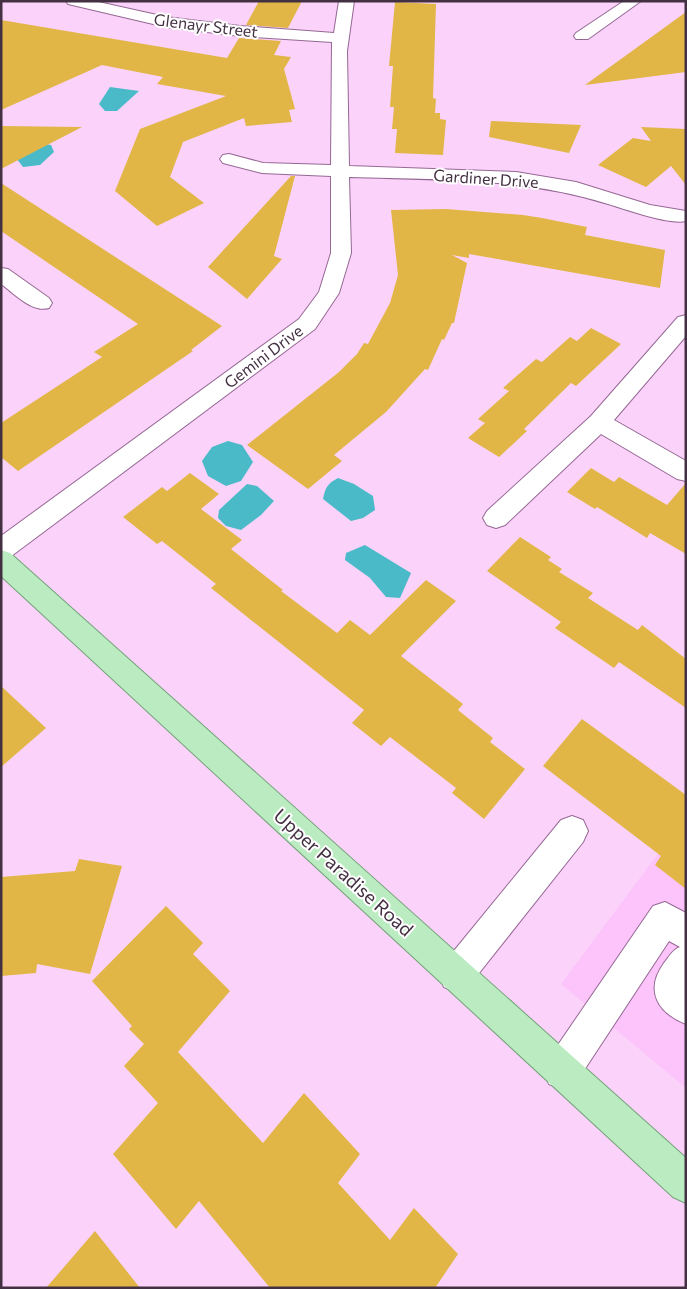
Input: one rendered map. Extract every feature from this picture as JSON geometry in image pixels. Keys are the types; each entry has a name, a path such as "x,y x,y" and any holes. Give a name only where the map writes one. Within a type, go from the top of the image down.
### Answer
{"main road":[{"name":"Upper Paradise Road","path":"1,560 686,1184"}],"street":[{"name":"Glenayr Street","path":"73,1 166,22 240,31 341,38"},
{"name":"Gemini Drive","path":"1,550 306,324 329,293 341,253 339,51 347,1"},
{"path":"582,36 634,1"},
{"name":"Gardiner Drive","path":"229,159 262,168 516,178 576,188 647,210 684,217"},
{"path":"1,274 42,304"},
{"path":"496,518 599,422 686,322"},
{"path":"599,422 686,472"},
{"path":"456,974 572,831"},
{"path":"562,1071 665,918 686,933"},
{"path":"686,961 672,981 672,996 686,1007"}],"shaded area":[{"path":"110,87 139,91 117,111 105,111 99,104"},
{"path":"38,143 51,145 54,152 40,165 23,167 17,159"},
{"path":"228,441 242,445 253,462 241,481 226,486 208,476 202,461 212,447"},
{"path":"338,478 354,484 373,496 375,510 363,518 351,521 323,499 328,486"},
{"path":"247,484 257,486 274,501 261,515 241,530 226,526 218,518 219,510"},
{"path":"365,545 411,573 400,598 386,597 370,578 345,560 346,553"},
{"path":"686,816 686,1088 561,984"}],"building":[{"path":"259,1 302,1 288,28 246,25"},
{"path":"395,2 436,4 433,98 436,99 435,113 440,113 440,119 446,120 443,155 395,153 397,129 392,129 394,107 390,107 393,66 389,66"},
{"path":"686,12 686,72 585,85"},
{"path":"1,20 227,58 239,38 281,41 274,55 291,57 284,69 295,109 289,110 292,122 246,126 244,118 183,142 170,177 204,203 157,226 115,191 140,129 226,96 157,84 163,77 102,65 1,110"},
{"path":"491,121 581,125 569,153 489,137"},
{"path":"1,126 82,127 1,169"},
{"path":"641,127 686,129 686,185 671,166 646,187 598,165 633,138 651,141"},
{"path":"291,176 295,176 274,256 282,259 247,299 208,267"},
{"path":"1,183 222,326 191,350 193,351 18,471 1,457 1,423 102,357 94,352 138,324 1,231"},
{"path":"446,209 542,218 587,227 585,235 665,250 660,288 469,254 469,258 452,255 467,263 454,323 452,323 444,340 442,339 428,370 425,369 386,412 334,455 342,461 308,489 247,445 339,372 357,354 364,343 368,344 390,303 398,275 391,210"},
{"path":"591,328 621,344 576,386 571,383 524,429 527,431 499,457 468,438 485,423 478,419 509,391 503,388 536,359 542,362 570,337 577,341"},
{"path":"591,468 614,482 619,477 667,505 686,483 686,554 650,533 647,538 597,507 595,509 567,492"},
{"path":"190,473 219,494 201,509 242,540 231,549 283,590 281,591 337,633 350,620 370,635 426,580 456,601 401,656 463,704 458,710 493,738 490,742 525,769 484,819 452,793 456,788 390,737 381,746 352,723 364,710 211,588 216,584 162,541 157,544 123,517 162,487 167,491"},
{"path":"520,537 551,557 548,560 562,569 559,572 593,593 588,598 638,630 642,625 686,659 686,708 619,662 614,668 555,628 561,622 487,571"},
{"path":"1,686 46,728 1,767"},
{"path":"582,719 686,795 686,889 655,865 661,856 543,766"},
{"path":"79,859 122,866 90,974 37,964 36,973 1,976 1,877 75,871"},
{"path":"166,906 203,943 193,954 230,991 178,1052 263,1143 304,1093 360,1154 338,1183 390,1240 414,1208 458,1254 435,1288 270,1288 199,1201 176,1229 113,1154 158,1103 124,1066 144,1044 129,1029 132,1026 92,981"},
{"path":"95,1231 140,1288 46,1288"}]}
